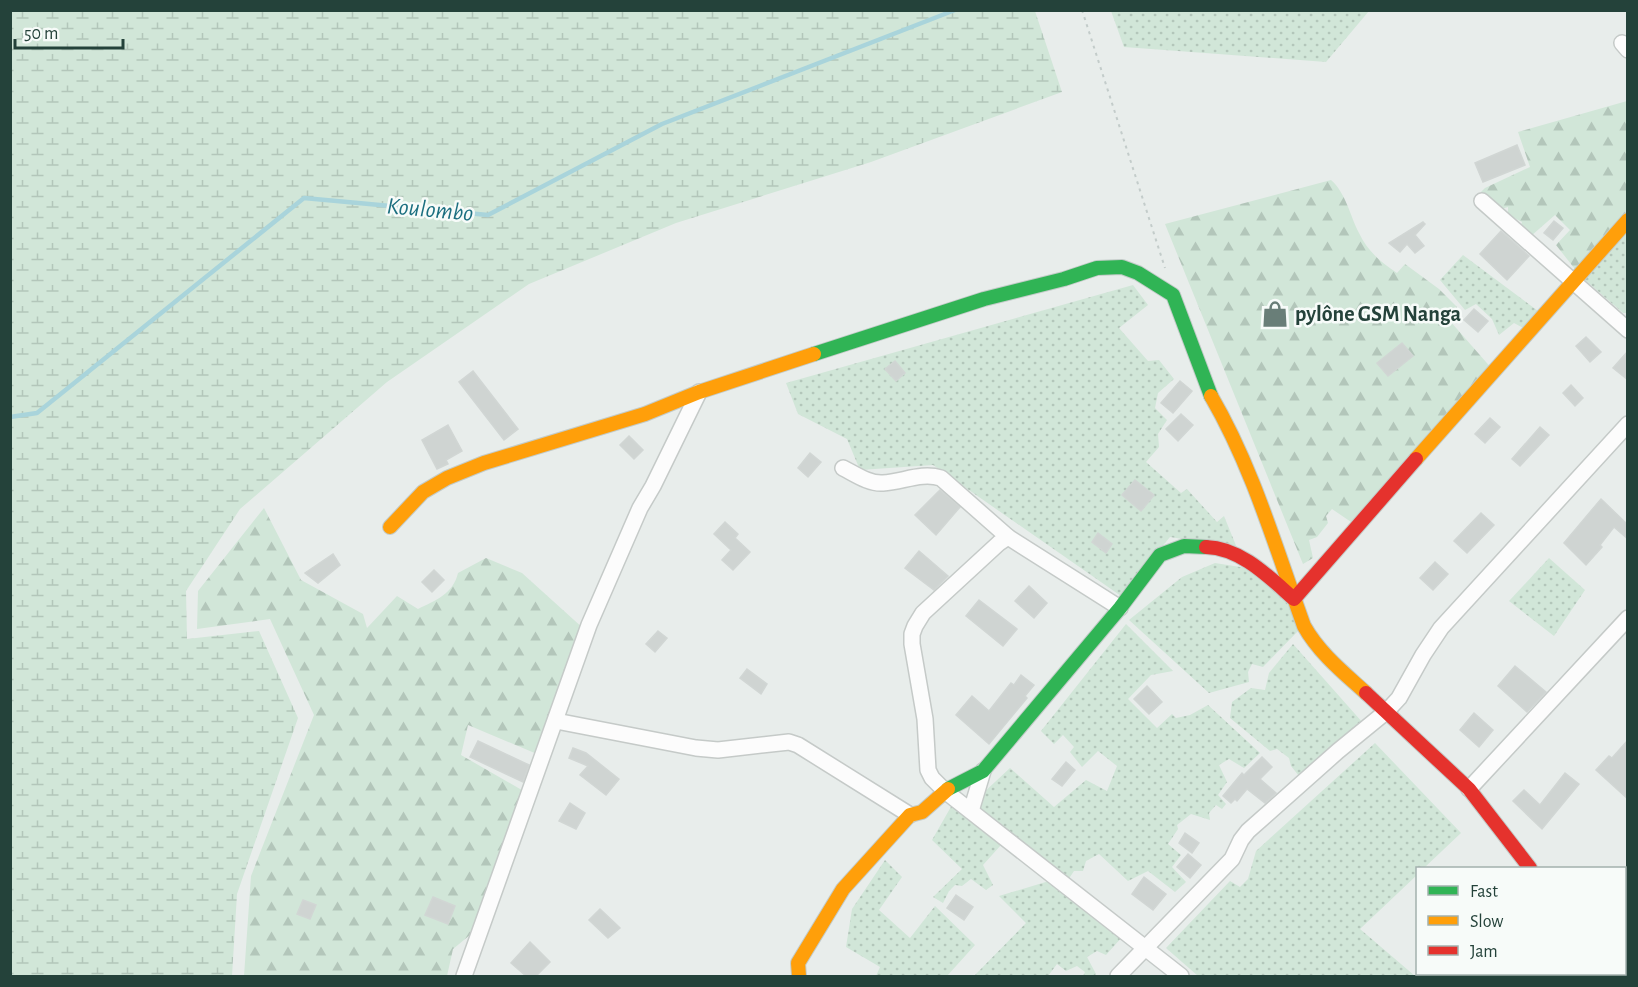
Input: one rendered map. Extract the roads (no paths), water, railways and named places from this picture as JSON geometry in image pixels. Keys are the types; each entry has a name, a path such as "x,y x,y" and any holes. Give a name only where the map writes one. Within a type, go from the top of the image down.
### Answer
{"street":[{"path":"1482,201 1628,330"},
{"path":"1294,599 1392,485 1628,220"},
{"path":"390,527 423,492 447,478 484,464 645,414 699,392 984,299 1098,268 1122,267 1138,273 1173,294 1209,392 1224,418 1255,488 1304,626 1311,639 1334,664 1469,789 1529,867"},
{"path":"464,976 599,599 640,508 699,392"},
{"path":"1118,976 1232,859 1248,831 1387,711 1399,698 1441,628 1628,424"},
{"path":"843,468 867,480 882,484 921,476 941,478 1008,537 1120,608"},
{"path":"1008,537 924,613 912,634 925,719 928,770 932,778 945,791 1181,976"},
{"path":"799,976 798,963 843,889 910,815 922,812 945,791 983,771 1120,608 1160,555 1184,546 1211,547 1231,552 1262,571 1294,599"},
{"path":"1469,789 1628,618"},
{"path":"556,721 696,748 718,750 789,742 798,745 910,815"},
{"path":"971,811 983,771"}],"waterway":[{"name":"Koulombo","path":"10,417 37,413 304,198 488,215 662,124 955,10"}],"place":[{"name":"pylône GSM Nanga","path":"1275,314"}]}
